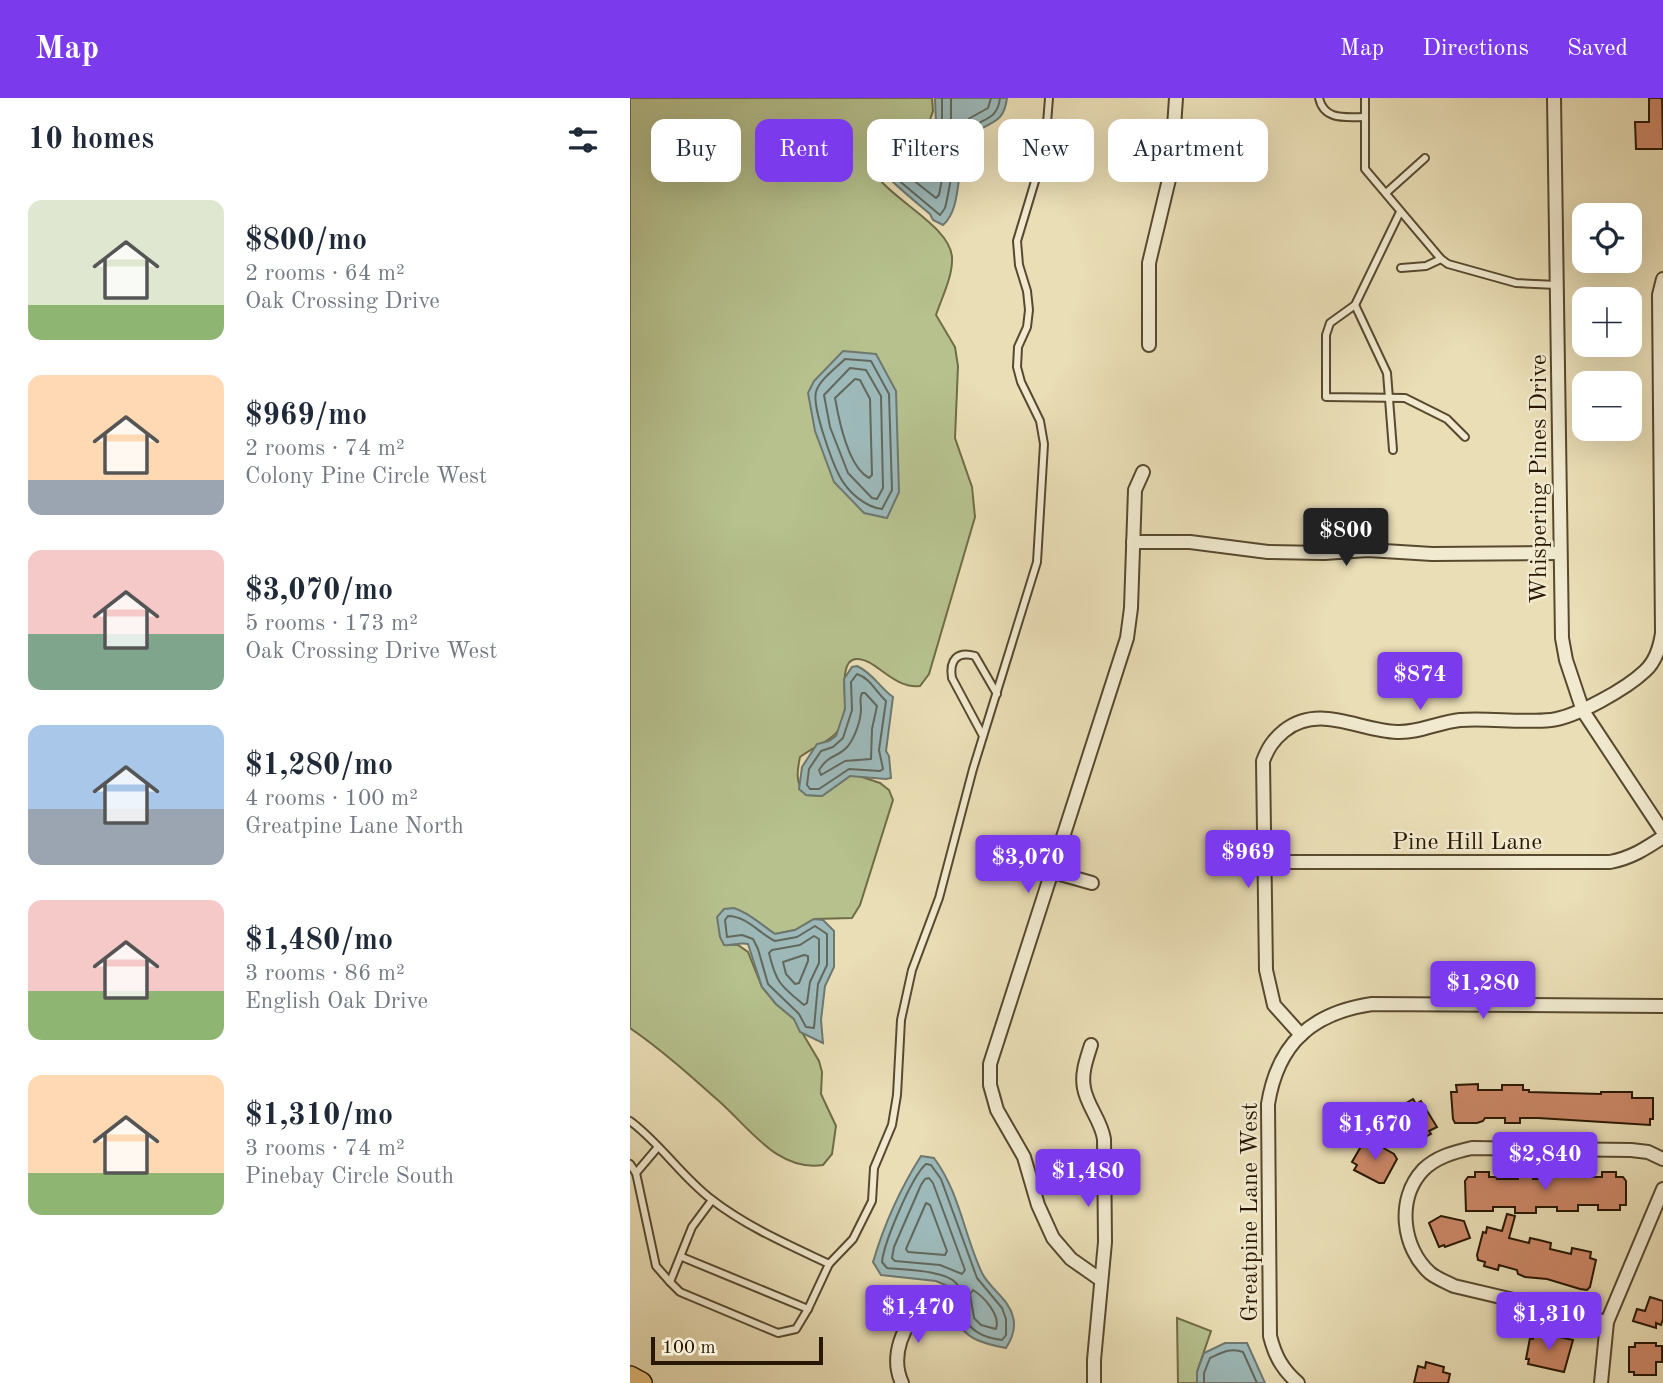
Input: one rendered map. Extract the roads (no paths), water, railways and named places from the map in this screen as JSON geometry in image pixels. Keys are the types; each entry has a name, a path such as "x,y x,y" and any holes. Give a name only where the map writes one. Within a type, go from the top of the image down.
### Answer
{"highway":[{"path":"630,1377 641,1383"}],"street":[{"path":"1149,345 1149,262 1171,171 1176,98"},
{"name":"Whispering Pines Drive","path":"1554,98 1562,638 1566,660 1583,711 1663,835"},
{"path":"1301,1035 1275,1005 1266,970 1263,761 1268,748 1278,737 1290,727 1321,718 1400,733 1453,721 1552,720 1583,711 1645,671 1660,647 1659,295 1663,279"},
{"path":"1101,1280 1071,1259 1054,1238 1038,1205 1024,1157 997,1110 990,1085 990,1064 1127,638 1131,608 1135,490 1143,472"},
{"path":"1133,542 1190,542 1268,552 1324,553 1368,550 1432,554 1560,553"},
{"name":"Pine Hill Lane","path":"1264,862 1609,862 1626,859 1663,835"},
{"path":"1053,872 1092,883"},
{"name":"Greatpine Lane West","path":"1298,1383 1275,1357 1270,1336 1268,1104 1280,1060 1301,1035 1321,1019 1346,1008 1372,1004 1663,1006"},
{"path":"1091,1045 1083,1074 1084,1089 1102,1126 1104,1139 1105,1242 1094,1383"},
{"path":"1607,1322 1454,1286 1432,1274 1417,1258 1409,1242 1406,1226 1407,1206 1412,1187 1423,1171 1445,1156 1472,1148 1631,1150 1648,1152 1663,1159"},
{"path":"1601,1383 1607,1322 1663,1189"},
{"path":"902,1383 896,1368 896,1352 913,1315 926,1307"}],"lane":[{"path":"630,1164 636,1173 656,1266 670,1282 680,1292 778,1333 796,1329 829,1264 853,1238 872,1201 874,1168 892,1125 897,1096 901,1020 912,970 939,898 984,736 1037,562 1044,444 1040,421 1021,382 1017,367 1018,347 1027,327 1029,310 1027,291 1019,265 1017,241 1045,148 1049,98"},
{"path":"1320,98 1325,112 1336,118 1365,117"},
{"path":"1365,98 1365,169 1441,259 1448,264 1516,284 1558,285"},
{"path":"1554,98 1561,98"},
{"path":"1386,193 1425,158"},
{"path":"1400,212 1355,305 1330,323 1326,335 1326,397 1405,398 1447,419 1465,437"},
{"path":"1401,268 1426,266 1441,259"},
{"path":"1355,305 1387,373 1393,450"},
{"path":"984,736 952,678 950,667 953,659 959,655 975,656 997,694"},
{"path":"630,1121 712,1200 758,1230 829,1264"},
{"path":"636,1173 658,1147"},
{"path":"670,1282 692,1227 712,1200"},
{"path":"682,1257 808,1309"}],"water":[{"path":"935,98 1007,98 1002,114 984,127 984,119 936,119"},
{"path":"892,182 959,182 950,217 943,225 933,220 930,214"},
{"path":"843,351 876,354 896,391 899,492 887,518 864,513 834,482 815,431 808,393 814,381"},
{"path":"857,666 893,697 886,751 891,778 850,776 822,796 806,795 799,789 802,767 817,744 836,736 845,709 844,679 852,667"},
{"path":"734,908 775,934 795,930 814,919 823,920 834,931 834,967 825,986 821,1020 823,1043 800,1032 794,1019 776,1004 762,987 748,944 724,945 717,917 724,909"},
{"path":"921,1156 934,1158 943,1171 982,1273 1011,1311 1014,1329 1006,1348 982,1342 963,1330 956,1315 950,1287 936,1281 881,1275 873,1262 893,1207"},
{"path":"1225,1343 1247,1343 1265,1383 1197,1383 1197,1372 1204,1353"}]}
